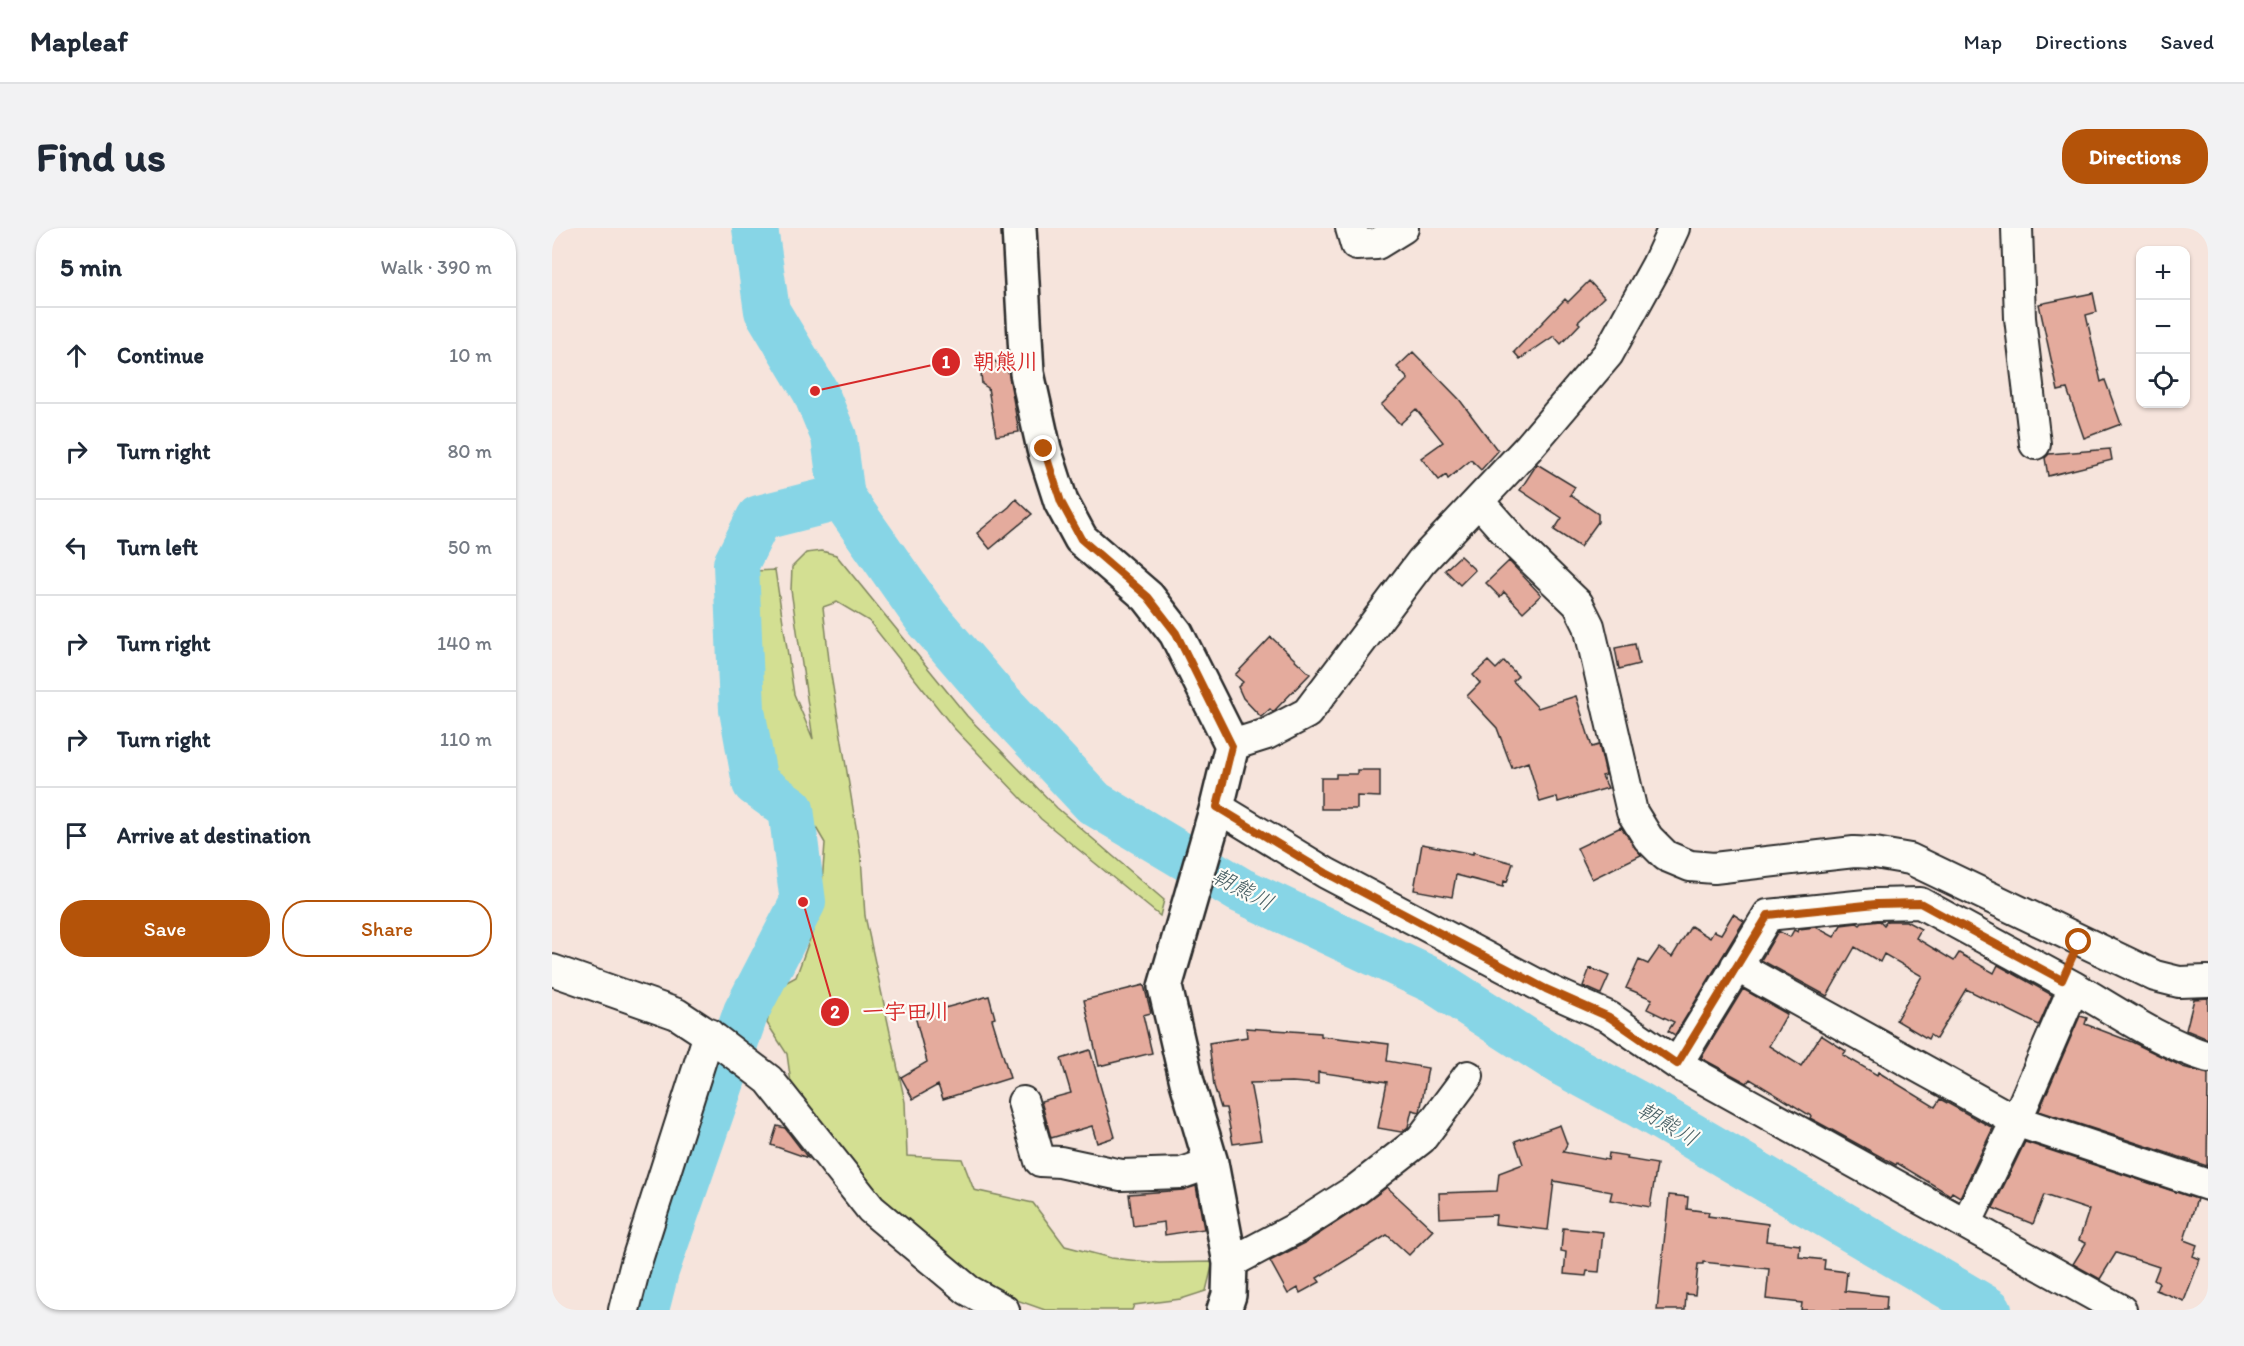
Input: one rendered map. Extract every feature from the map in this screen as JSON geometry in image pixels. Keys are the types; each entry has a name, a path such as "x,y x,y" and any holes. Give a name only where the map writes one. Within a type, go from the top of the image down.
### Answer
{"street":[{"path":"1018,228 1027,373 1044,449 1061,502 1081,539 1148,597 1176,633 1232,746 1217,807 1165,987 1187,1082 1211,1163 1230,1263 1228,1295 1224,1310"},
{"path":"1351,228 1356,245 1377,244 1403,228"},
{"path":"1232,746 1267,734 1307,713 1421,562 1479,502 1608,354 1657,265 1674,228"},
{"path":"2017,228 2020,318 2035,444"},
{"path":"1479,502 1519,547 1578,604 1589,626 1632,812 1648,838 1666,856 1690,866 1714,868 1854,852 1910,859 2079,942 2155,976 2179,982 2208,981"},
{"path":"1217,807 1326,873 1546,989 1609,1017 1677,1064 2121,1310"},
{"path":"1677,1064 1768,915 1876,904 1920,903 2068,983 2156,1035 2208,1057"},
{"path":"1966,1224 2016,1121 2068,983 2079,942"},
{"path":"1736,966 2016,1121 2208,1185"},
{"path":"552,970 677,1014 712,1036 769,1080 872,1209 968,1290 1004,1310"},
{"path":"624,1310 636,1263 712,1036"},
{"path":"1230,1263 1296,1228 1357,1190 1421,1138 1468,1076"},
{"path":"1023,1102 1040,1161 1060,1162 1121,1175 1182,1173 1211,1163"}],"green space":[{"path":"822,551 836,555 967,716 1057,808 1164,900 1160,916 1041,819 953,727 869,621 837,602 823,607 830,669 861,857 865,916 905,1102 907,1156 962,1159 974,1190 1033,1203 1065,1246 1111,1258 1159,1263 1213,1262 1206,1291 1181,1299 1134,1305 1132,1310 1045,1310 977,1286 909,1228 864,1178 791,1083 787,1054 767,1023 774,989 796,977 820,911 825,843 788,780 767,780 756,736 758,696 754,571 775,570 794,694 813,739 791,590 792,567 806,553"}],"building":[{"path":"1589,281 1604,297 1578,322 1580,324 1561,344 1554,336 1520,359 1514,352 1565,299 1568,302"},
{"path":"2093,293 2097,312 2086,315 2101,382 2105,380 2121,424 2084,438 2067,389 2058,391 2039,304"},
{"path":"979,351 1008,370 1019,432 996,436 988,388 982,384"},
{"path":"1413,352 1459,399 1498,451 1481,470 1471,460 1448,479 1446,475 1439,480 1421,458 1443,442 1416,409 1400,424 1381,405 1408,379 1397,367"},
{"path":"2110,449 2112,460 2048,476 2045,458 2049,454"},
{"path":"1537,464 1575,487 1570,495 1598,514 1598,522 1580,547 1554,530 1562,518 1520,490"},
{"path":"1016,499 1032,514 990,549 977,533"},
{"path":"1460,556 1475,570 1460,585 1445,570"},
{"path":"1509,561 1541,595 1523,612 1504,592 1500,597 1486,583"},
{"path":"1271,637 1310,674 1273,712 1270,709 1261,717 1243,698 1238,687 1243,682 1235,675"},
{"path":"1635,644 1639,664 1619,669 1615,648"},
{"path":"1488,661 1496,669 1504,661 1518,676 1513,681 1538,708 1576,696 1592,747 1599,745 1606,775 1602,776 1608,788 1558,802 1557,797 1540,802 1528,762 1512,768 1497,728 1467,696 1480,683 1473,675"},
{"path":"1357,770 1380,770 1380,797 1357,796 1357,809 1321,809 1321,778 1336,778 1336,774 1357,774"},
{"path":"1621,827 1641,855 1592,879 1577,848"},
{"path":"1422,844 1473,854 1473,852 1513,863 1507,882 1504,881 1503,887 1456,875 1452,897 1414,890"},
{"path":"1733,914 1744,921 1675,1035 1668,1031 1674,1022 1647,1009 1652,999 1626,988 1639,960 1648,964 1659,948 1672,957 1691,926 1710,938 1714,931 1721,934"},
{"path":"1880,921 1884,925 1887,921 1906,921 1921,929 1916,938 1954,961 1959,953 1994,973 1998,965 2052,995 2039,1025 1966,989 1936,1039 1930,1035 1928,1039 1896,1020 1922,976 1884,954 1880,962 1855,947 1827,996 1761,960 1778,931 1790,937 1794,930 1798,932 1799,929 1816,927 1834,937 1841,925 1857,923 1860,925"},
{"path":"1590,968 1609,976 1601,994 1583,986"},
{"path":"1144,985 1151,1013 1143,1015 1152,1053 1099,1066 1084,1000"},
{"path":"1743,989 1787,1014 1769,1046 1801,1066 1821,1035 1846,1051 1843,1055 1877,1075 1878,1072 1935,1107 1940,1099 1993,1128 1960,1197 1952,1192 1950,1195 1897,1163 1896,1165 1810,1118 1811,1116 1750,1079 1747,1083 1701,1058"},
{"path":"989,996 995,1018 992,1019 1010,1078 943,1099 938,1085 913,1099 901,1077 927,1062 915,1016"},
{"path":"2208,998 2208,1039 2186,1030 2194,999"},
{"path":"2080,1016 2087,1018 2085,1024 2132,1042 2183,1067 2208,1074 2207,1166 2039,1111"},
{"path":"1246,1028 1321,1033 1321,1036 1389,1044 1387,1061 1428,1068 1420,1112 1412,1110 1408,1127 1401,1132 1378,1128 1387,1082 1318,1072 1318,1084 1250,1083 1261,1140 1233,1144 1226,1108 1221,1108 1214,1086 1209,1043 1247,1037"},
{"path":"1090,1050 1115,1137 1097,1143 1092,1126 1051,1138 1041,1101 1071,1093 1061,1059"},
{"path":"1560,1125 1567,1144 1563,1152 1608,1160 1609,1153 1628,1156 1627,1159 1657,1164 1650,1207 1610,1200 1612,1192 1554,1181 1548,1230 1495,1224 1496,1215 1440,1218 1439,1193 1497,1191 1499,1173 1523,1164 1515,1141"},
{"path":"777,1126 785,1128 808,1158 771,1145"},
{"path":"2025,1142 2197,1199 2184,1240 2197,1245 2193,1256 2200,1259 2184,1301 2156,1290 2159,1283 2154,1280 2159,1267 2116,1253 2100,1279 2073,1264 2086,1243 2079,1240 2089,1210 2044,1195 2033,1224 1993,1208"},
{"path":"1196,1186 1204,1229 1165,1235 1164,1222 1133,1226 1129,1194 1183,1190"},
{"path":"1387,1187 1433,1230 1409,1255 1387,1235 1317,1278 1320,1282 1300,1293 1298,1288 1288,1294 1270,1261 1305,1243"},
{"path":"1669,1195 1688,1197 1687,1209 1709,1212 1708,1216 1768,1224 1766,1241 1800,1245 1799,1257 1825,1260 1824,1269 1847,1272 1845,1291 1887,1296 1886,1310 1801,1310 1802,1303 1766,1299 1769,1269 1703,1262 1703,1264 1698,1264 1695,1295 1686,1294 1685,1310 1657,1310"},
{"path":"1563,1228 1603,1232 1599,1272 1587,1271 1586,1276 1564,1274 1566,1252 1561,1251"}],"waterway":[{"name":"朝熊川","path":"755,228 767,311 815,391 834,437 842,497 926,617 992,694 1094,803 1240,890 1434,981 1560,1062 1638,1104 1989,1310"},
{"path":"646,1310 656,1271 746,1012 803,902 791,809 755,783 742,710 736,564 759,518 842,497"}],"place":[{"name":"朝熊川","path":"815,391"},
{"name":"一宇田川","path":"803,902"}],"route":[{"path":"1044,449 1061,502 1081,539 1148,597 1176,633 1232,746 1217,807 1326,873 1546,989 1609,1017 1677,1064 1768,915 1876,904 1920,903 2062,980 2079,942"}]}
